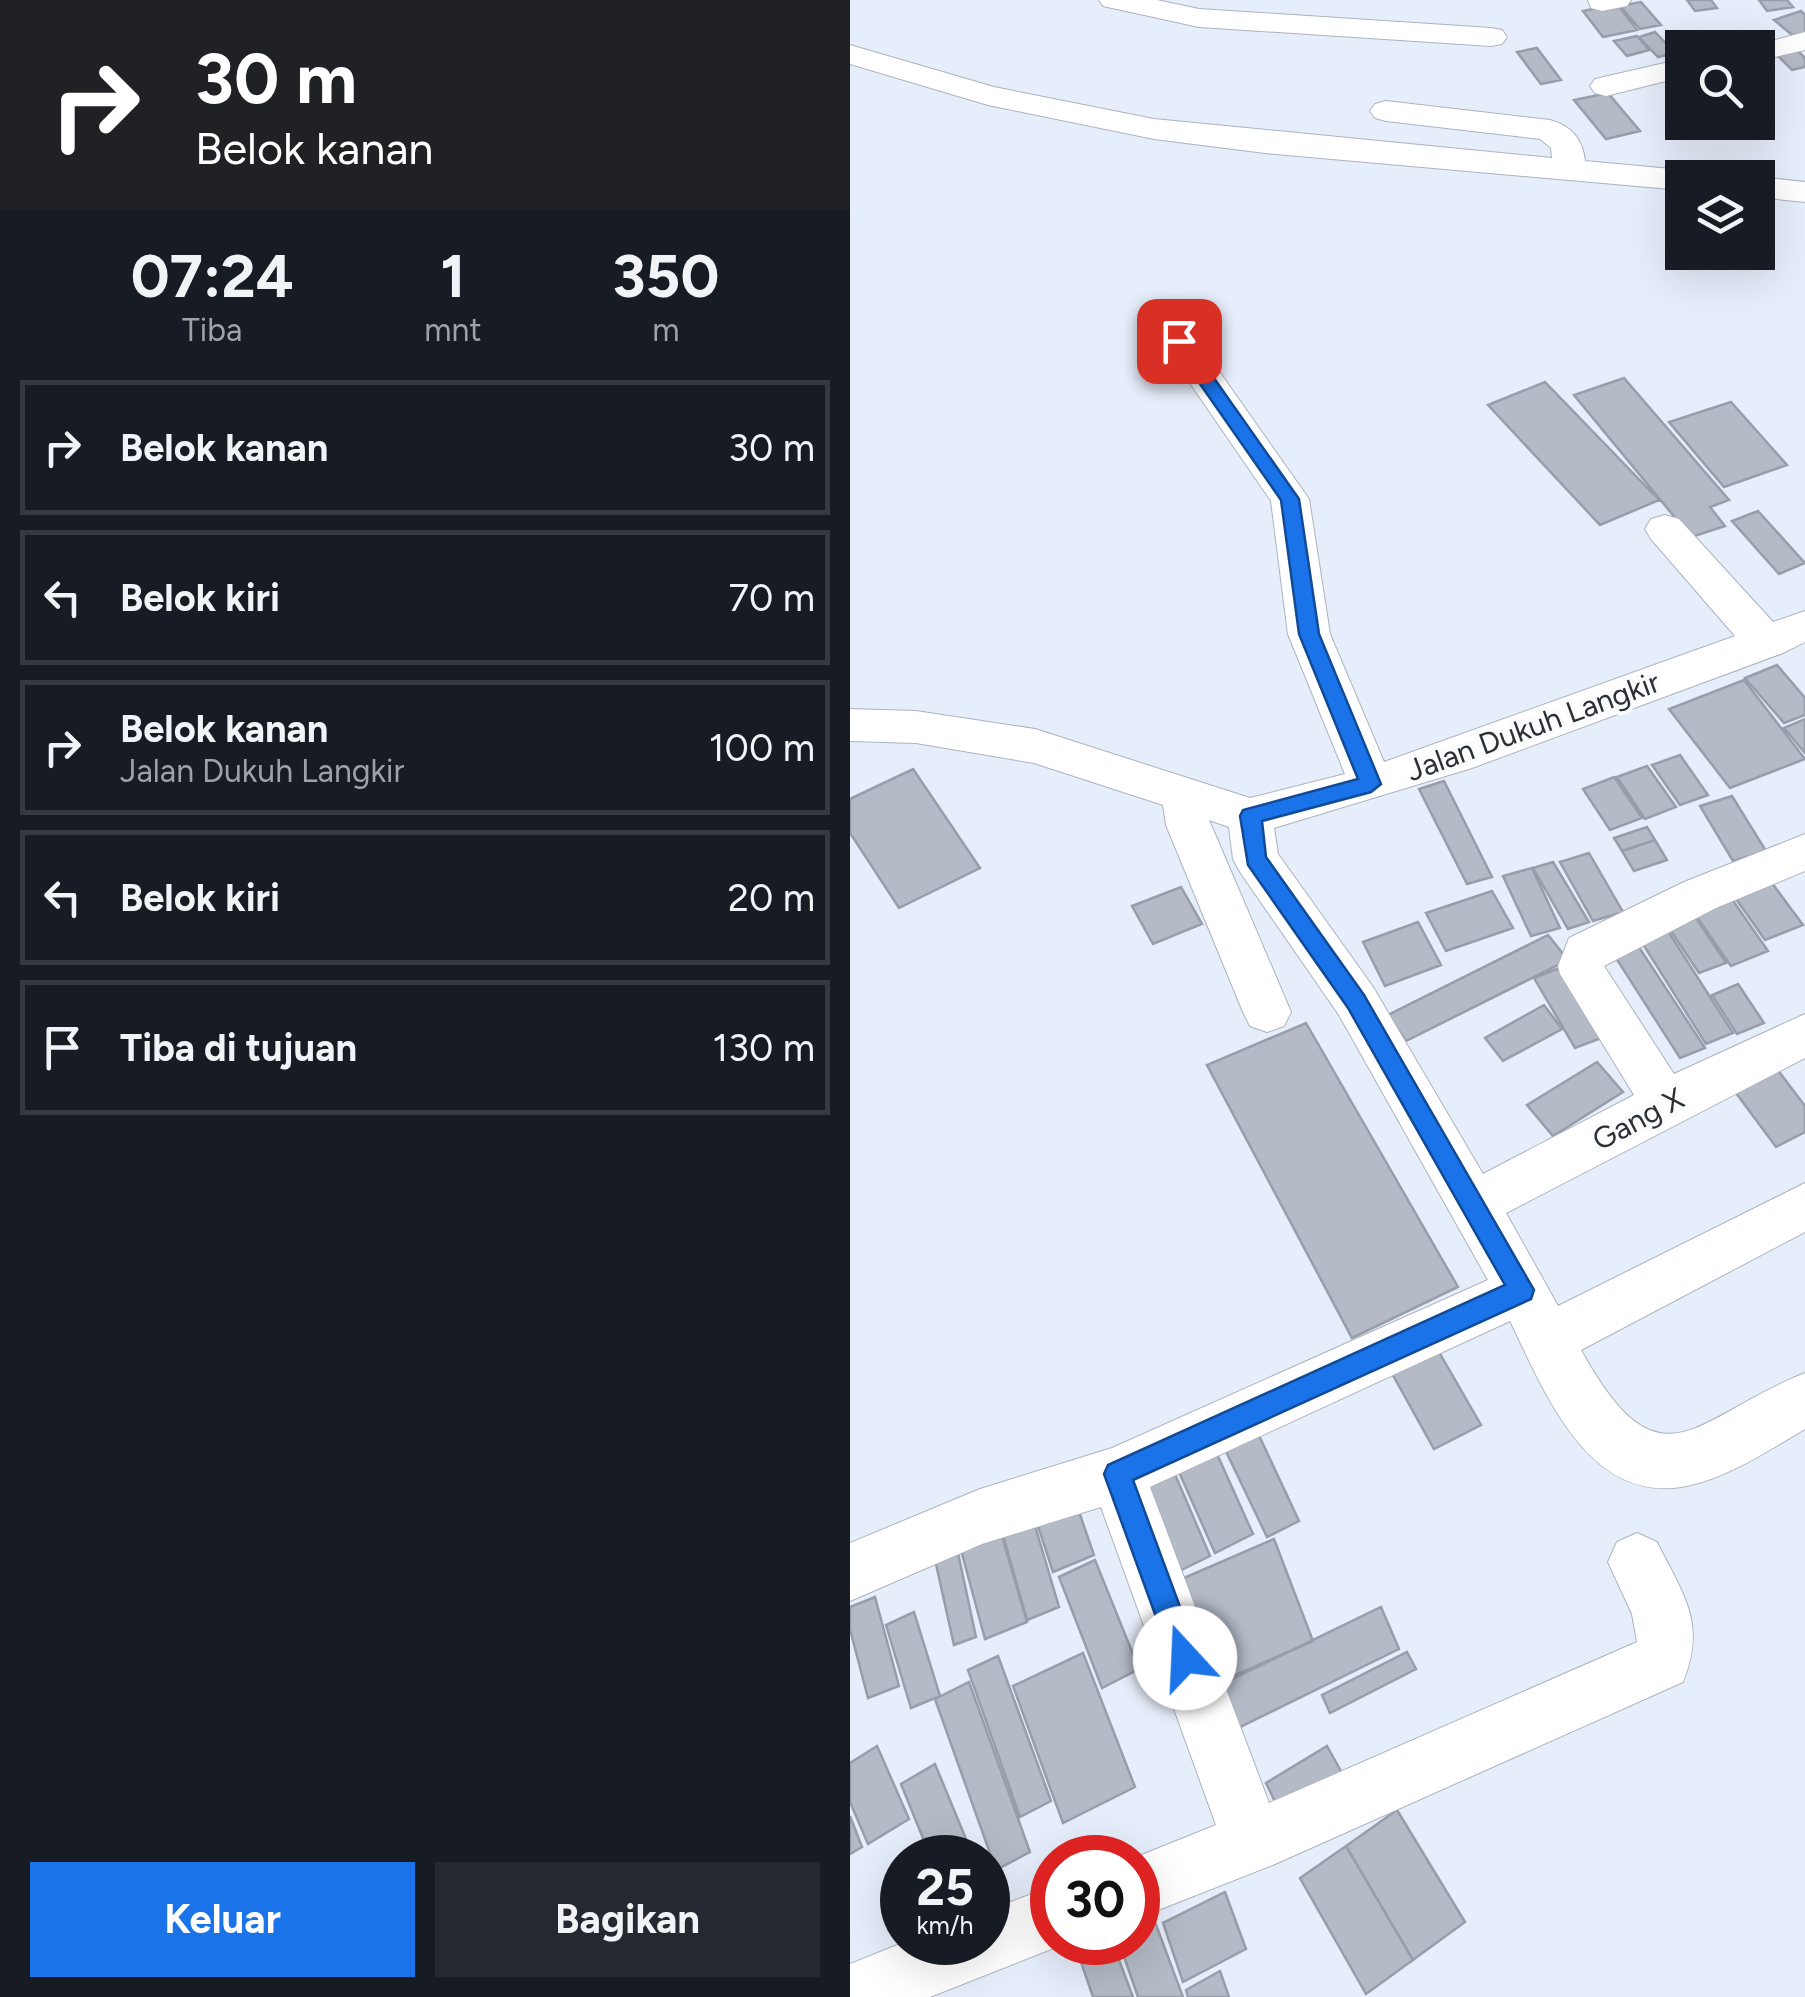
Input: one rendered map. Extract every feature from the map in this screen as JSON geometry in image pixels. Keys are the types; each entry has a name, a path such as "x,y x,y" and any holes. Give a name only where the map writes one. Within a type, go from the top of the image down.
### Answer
{"street":[{"path":"1396,0 1408,32"},
{"path":"1136,1 1199,18 1491,37"},
{"path":"1775,48 1805,41"},
{"path":"850,54 988,95 1154,129 1266,144 1665,178"},
{"path":"1606,86 1665,72"},
{"path":"850,74 984,114 1129,146 1665,194"},
{"path":"1386,111 1550,130 1567,146 1569,169"},
{"path":"1775,189 1805,192"},
{"path":"1775,205 1805,208"},
{"path":"1179,341 1290,499 1309,634 1371,784"},
{"path":"1665,529 1732,608 1790,643"},
{"name":"Jalan Dukuh Langkir","path":"1250,816 1371,784 1790,643"},
{"path":"850,725 916,727 1035,746 1250,816 1256,859 1356,1002 1588,1410 1616,1446 1636,1455 1674,1461 1702,1454 1805,1399"},
{"path":"1182,794 1188,825 1267,1012"},
{"path":"1666,1104 1584,974 1586,952 1700,896 1805,852"},
{"name":"Gang X","path":"1472,1206 1805,1035"},
{"path":"1548,1339 1805,1206"},
{"path":"850,1572 980,1518 1117,1474 1522,1290"},
{"path":"1117,1474 1253,1842"},
{"path":"1160,1878 1253,1842 1662,1661 1669,1646 1665,1626 1637,1562"},
{"path":"850,1996 1030,1926"}],"building":[{"path":"1687,0 1711,0 1717,8 1695,11"},
{"path":"1759,0 1787,0 1793,7 1767,11"},
{"path":"1641,2 1661,25 1640,29 1620,6"},
{"path":"1617,4 1637,30 1603,37 1583,11"},
{"path":"1801,11 1805,15 1805,35 1796,38 1774,20"},
{"path":"1655,32 1665,42 1665,55 1658,57 1639,37"},
{"path":"1637,36 1649,50 1627,56 1614,41"},
{"path":"1792,45 1805,58 1805,67 1792,70 1775,49"},
{"path":"1537,48 1561,80 1541,84 1517,52"},
{"path":"1608,93 1640,131 1606,139 1574,100"},
{"path":"1624,378 1729,500 1710,507 1725,526 1691,537 1574,395"},
{"path":"1545,382 1659,500 1600,525 1488,405"},
{"path":"1731,402 1787,465 1724,487 1669,422"},
{"path":"1758,511 1805,563 1779,574 1732,521"},
{"path":"1777,665 1805,698 1805,715 1784,723 1745,678"},
{"path":"1744,680 1805,759 1730,788 1669,709"},
{"path":"1805,719 1805,753 1784,728"},
{"path":"1680,755 1708,795 1680,805 1652,765"},
{"path":"1647,766 1676,807 1645,819 1617,777"},
{"path":"913,769 980,868 899,908 850,833 850,799"},
{"path":"1614,777 1642,818 1610,830 1583,789"},
{"path":"1444,781 1492,877 1467,884 1419,789"},
{"path":"1732,796 1766,851 1733,861 1700,806"},
{"path":"1647,827 1655,840 1622,851 1614,838"},
{"path":"1655,840 1667,860 1634,871 1622,851"},
{"path":"1589,853 1623,912 1593,921 1560,862"},
{"path":"1553,862 1589,922 1568,929 1533,868"},
{"path":"1532,868 1560,928 1531,936 1503,876"},
{"path":"1766,875 1803,925 1765,940 1729,889"},
{"path":"1181,887 1202,924 1153,944 1132,906"},
{"path":"1492,891 1513,928 1446,951 1426,913"},
{"path":"1727,892 1768,951 1731,966 1690,907"},
{"path":"1688,906 1726,963 1699,973 1661,916"},
{"path":"1418,922 1441,965 1385,986 1363,942"},
{"path":"1666,928 1733,1033 1706,1044 1639,938"},
{"path":"1548,935 1568,960 1406,1041 1388,1015"},
{"path":"1631,935 1705,1048 1680,1058 1607,944"},
{"path":"1575,962 1617,1032 1575,1048 1534,978"},
{"path":"1738,984 1764,1023 1737,1034 1712,995"},
{"path":"1544,1005 1562,1029 1503,1061 1485,1038"},
{"path":"1306,1023 1458,1287 1352,1338 1207,1065"},
{"path":"1597,1062 1623,1092 1553,1136 1527,1105"},
{"path":"1777,1069 1805,1106 1805,1132 1776,1147 1733,1089"},
{"path":"1435,1345 1481,1425 1434,1449 1389,1368"},
{"path":"1255,1427 1299,1521 1267,1537 1222,1443"},
{"path":"1213,1445 1253,1534 1215,1553 1175,1463"},
{"path":"1171,1465 1210,1556 1171,1575 1131,1484"},
{"path":"1077,1506 1094,1555 1053,1572 1037,1523"},
{"path":"1030,1509 1059,1607 1027,1620 999,1521"},
{"path":"997,1519 1027,1622 985,1639 957,1535"},
{"path":"955,1539 976,1637 954,1645 932,1546"},
{"path":"1274,1539 1313,1641 1215,1684 1177,1581"},
{"path":"1095,1560 1139,1669 1102,1688 1059,1577"},
{"path":"875,1597 899,1686 868,1698 850,1629 850,1607"},
{"path":"1381,1607 1399,1649 1234,1730 1216,1687"},
{"path":"914,1612 940,1696 911,1708 886,1625"},
{"path":"1407,1652 1416,1669 1330,1713 1322,1695"},
{"path":"1083,1653 1135,1787 1063,1823 1013,1686"},
{"path":"998,1656 1051,1801 1020,1817 968,1670"},
{"path":"969,1682 1030,1852 1010,1863 1010,1835 984,1835 935,1699"},
{"path":"877,1746 909,1819 868,1844 850,1802 850,1763"},
{"path":"1327,1746 1342,1773 1280,1812 1266,1783"},
{"path":"935,1764 964,1835 922,1835 901,1784"},
{"path":"1397,1810 1465,1922 1413,1960 1346,1846"},
{"path":"850,1816 862,1847 850,1854"},
{"path":"1346,1846 1413,1960 1366,1994 1300,1878"},
{"path":"1225,1892 1246,1949 1183,1982 1163,1923"},
{"path":"1160,1935 1183,1997 1138,1997 1127,1965 1160,1965"},
{"path":"1082,1965 1121,1965 1133,1997 1093,1997"},
{"path":"1220,1971 1229,1997 1188,1997 1186,1990"}],"route":[{"path":"1179,341 1290,499 1309,634 1371,784 1250,816 1256,859 1356,1002 1522,1290 1117,1474 1185,1658"}]}
